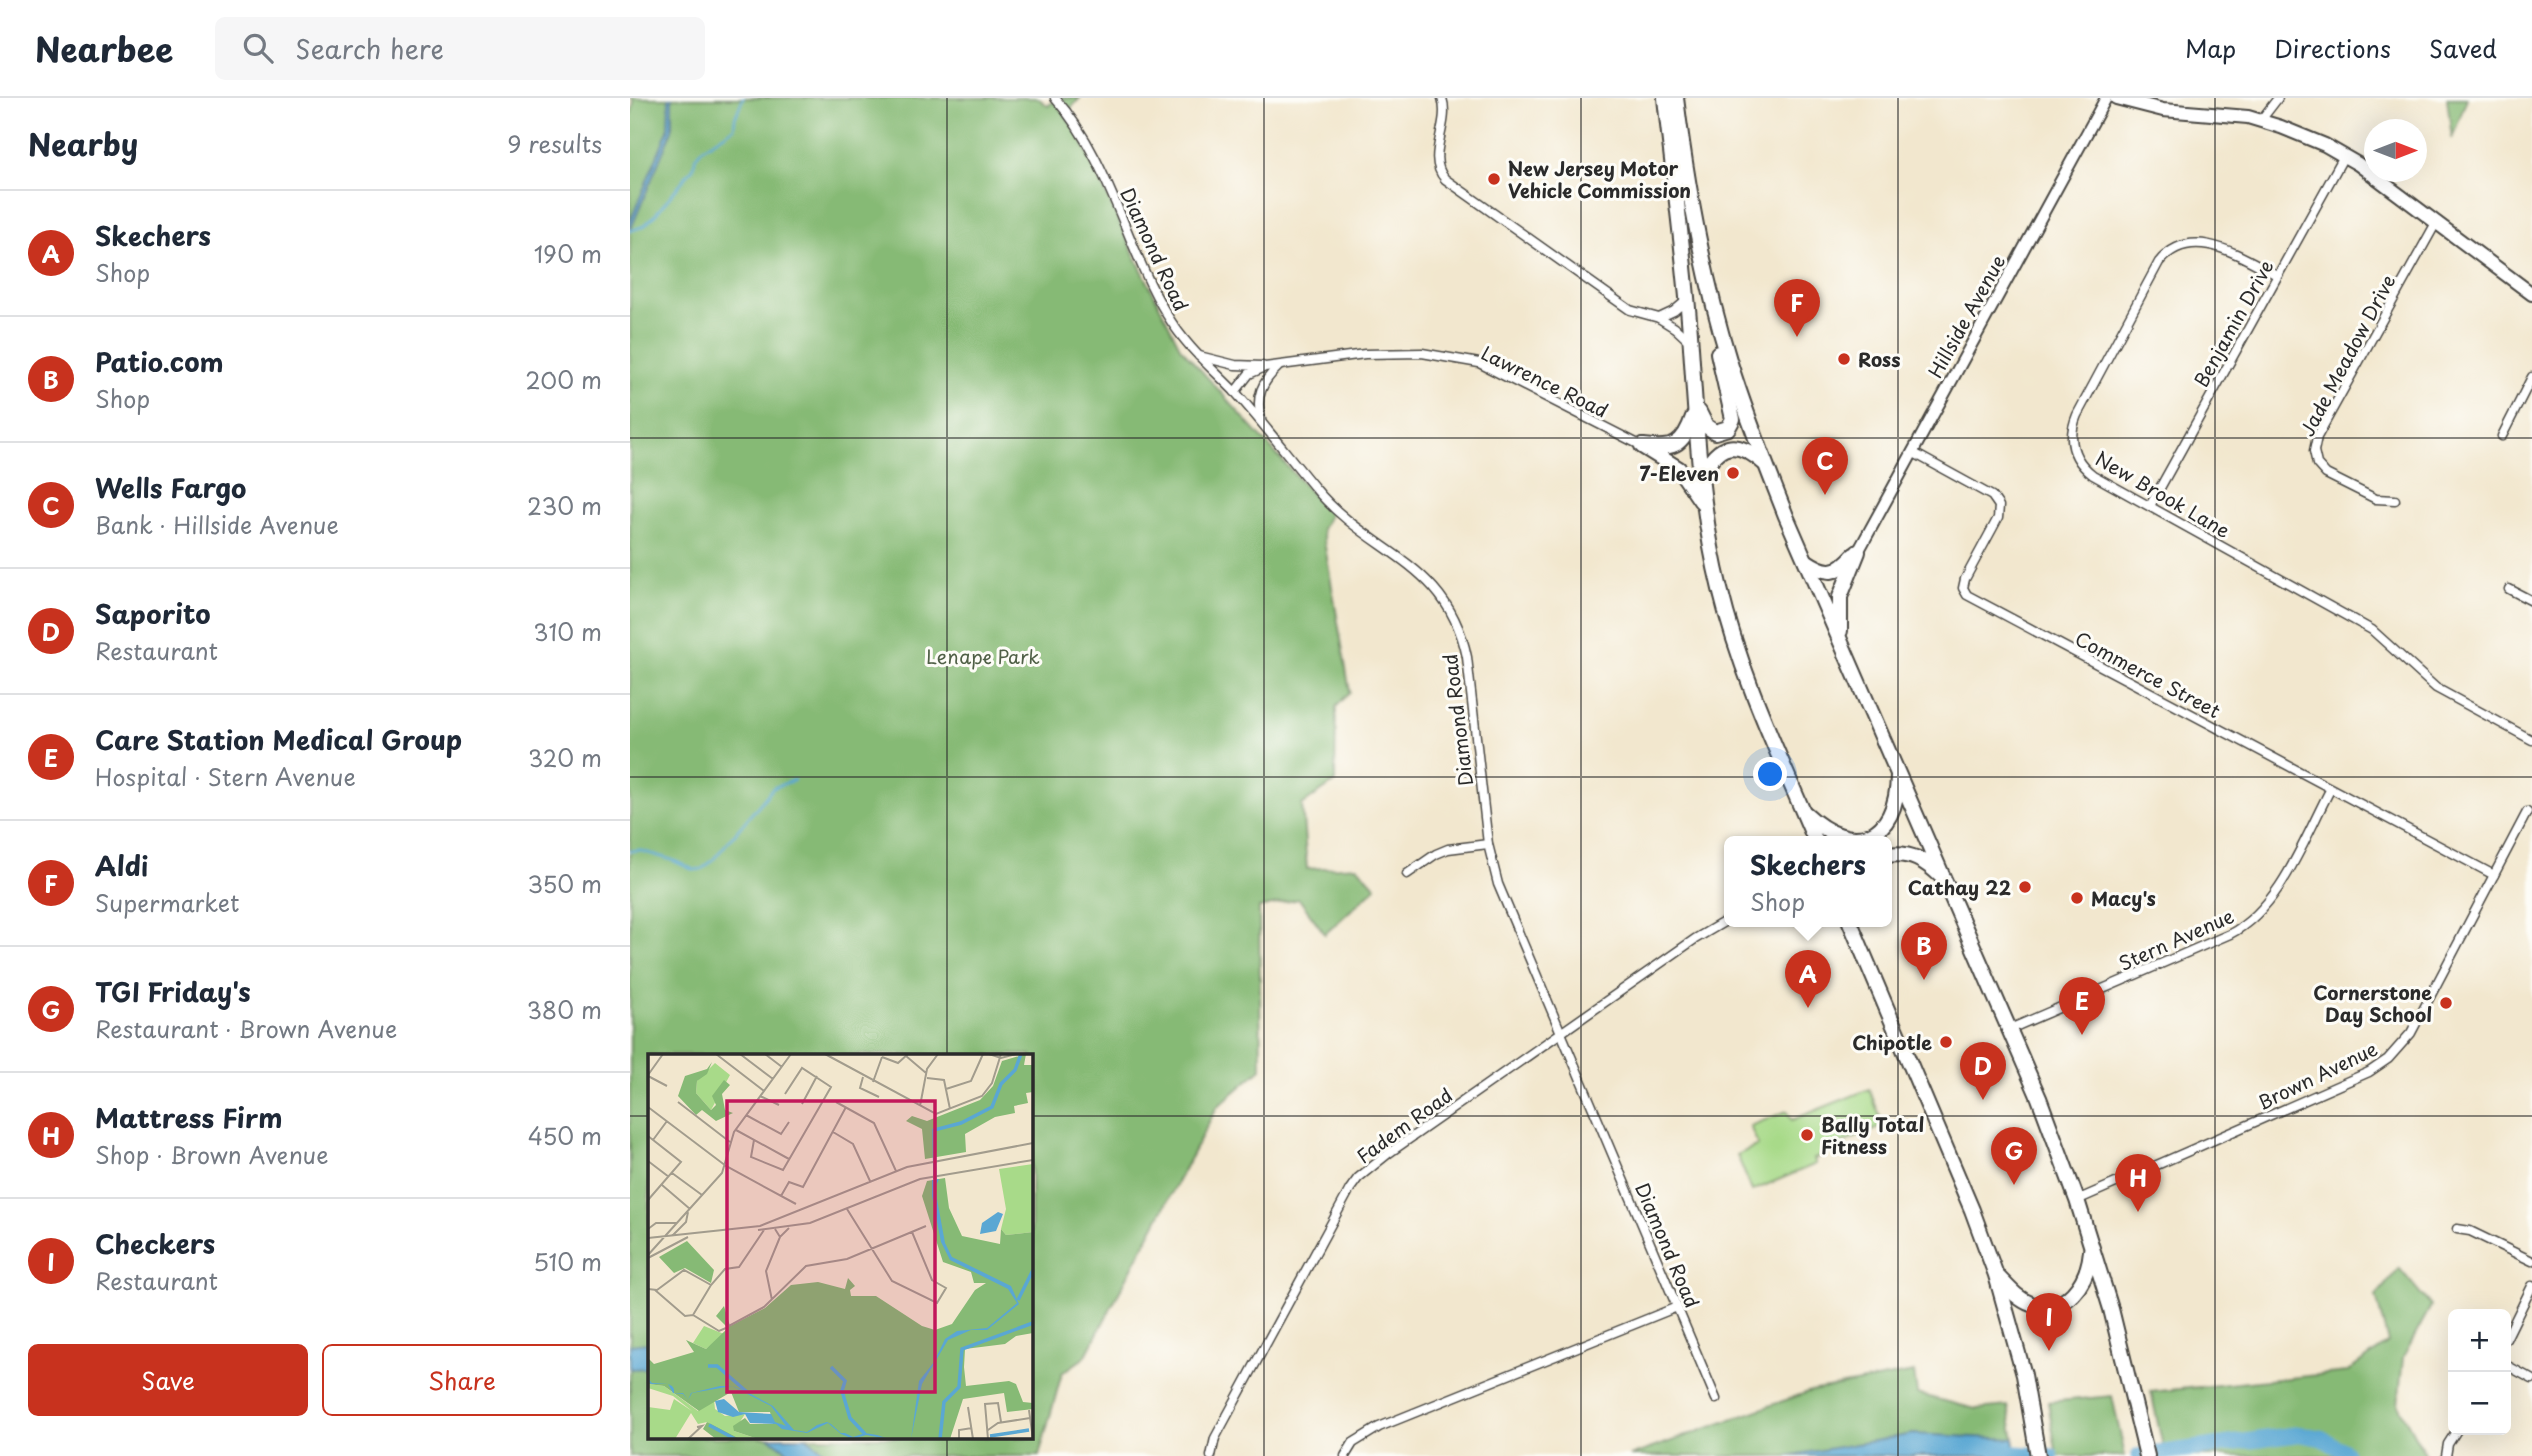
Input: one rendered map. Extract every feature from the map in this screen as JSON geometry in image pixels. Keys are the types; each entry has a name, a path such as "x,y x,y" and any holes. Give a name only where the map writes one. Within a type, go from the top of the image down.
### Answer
{"highway":[{"path":"1665,98 1687,300 1701,479 1720,590 1739,656 1813,836"},
{"path":"1676,98 1693,206 1711,293 1730,363 1765,464 2039,1098 2092,1246 2119,1339 2147,1456"},
{"path":"1695,406 1711,431 1721,432 1731,426 1734,416 1715,338 1711,293"},
{"path":"1642,446 1662,448 1679,442 1686,435 1695,406"},
{"path":"1642,446 1679,469 1705,507"},
{"path":"1701,479 1712,458 1726,448 1746,450 1765,464"},
{"path":"1805,561 1819,569 1833,571 1845,565 1858,552"},
{"path":"1840,640 1840,597 1858,552"},
{"path":"1862,836 1882,827 1892,813 1897,796 1898,772"},
{"path":"1803,811 1820,827 1840,836"},
{"path":"1892,855 1912,856 1926,863 1945,881"},
{"path":"1852,927 1969,1204 1996,1275 2024,1375 2037,1451"},
{"path":"1856,927 1857,939"},
{"path":"1996,1275 2030,1303 2046,1306 2058,1304 2073,1295 2081,1285 2092,1246"}],"main road":[{"path":"2116,98 2163,110 2215,113 2261,120 2301,134 2344,156 2437,221 2532,294"}],"street":[{"name":"Diamond Road","path":"1055,98 1074,122 1093,154 1166,312 1185,343 1262,422 1327,503 1340,516 1429,582 1453,614 1463,639 1488,844 1498,884 1716,1398"},
{"path":"1442,98 1445,116 1437,161 1439,172 1445,179 1630,310 1659,318 1690,342"},
{"name":"Hillside Avenue","path":"1858,552 2106,98"},
{"path":"2261,120 2277,98"},
{"name":"Benjamin Drive","path":"2150,506 2344,156"},
{"name":"Jade Meadow Drive","path":"2395,500 2376,499 2326,474 2318,464 2314,451 2317,437 2437,221"},
{"name":"New Brook Lane","path":"2277,275 2222,248 2201,242 2179,246 2165,254 2077,415 2072,435 2074,454 2084,468 2372,630 2436,688 2532,740"},
{"path":"1659,318 1674,311 1687,300"},
{"name":"Lawrence Road","path":"1197,355 1235,365 1265,367 1394,353 1422,353 1479,363 1642,446"},
{"path":"1262,422 1259,392 1279,366"},
{"path":"1235,392 1249,374 1265,367"},
{"path":"2502,436 2532,377"},
{"name":"Commerce Street","path":"1912,452 1992,496 1999,506 1998,518 1965,579 1963,588 1967,594 2330,790 2494,874"},
{"path":"2509,589 2532,601"},
{"name":"Stern Avenue","path":"2010,1029 2230,934 2249,923 2265,908 2278,890 2330,790"},
{"name":"Brown Avenue","path":"2077,1200 2369,1072 2388,1059 2411,1033 2527,812"},
{"path":"1407,874 1448,849 1488,844"},
{"name":"Fadem Road","path":"1211,1456 1215,1438 1358,1178 1389,1153 1695,939 1724,922"},
{"path":"2457,1229 2470,1231 2532,1261"},
{"path":"2511,1329 2532,1286"},
{"path":"1345,1456 1353,1443 1378,1427 1676,1307"},
{"path":"2511,1368 2532,1379"},
{"path":"2446,1456 2453,1435"}],"green space":[{"name":"Lenape Park","path":"631,98 1038,98 1048,106 1057,98 1080,98 1065,115 1078,133 1180,347 1330,514 1322,529 1350,692 1336,707 1335,782 1302,805 1307,869 1357,866 1376,887 1325,934 1299,899 1259,908 1261,1069 1217,1107 1085,1357 1062,1373 1039,1456 630,1456 630,120 634,102"},
{"path":"2447,98 2467,98 2452,139"},
{"name":"Bally Total Fitness","path":"1869,1089 1884,1126 1823,1151 1824,1155 1814,1159 1816,1164 1752,1191 1737,1155 1758,1145 1750,1126 1787,1111 1792,1120"},
{"path":"2399,1268 2431,1306 2403,1358 2398,1405 2426,1456 2165,1456 2151,1392 2347,1372 2388,1343 2376,1296"},
{"path":"1914,1372 1917,1394 1976,1409 2008,1406 2017,1456 1630,1456 1811,1391"},
{"path":"2112,1396 2125,1456 2057,1456 2048,1402"}],"water":[{"path":"669,98 672,98 672,130 630,231 630,222 668,130"},
{"path":"648,1343 648,1368 630,1369 630,1345"},
{"path":"1913,1434 2014,1439 2017,1456 1787,1456"},
{"path":"770,1438 807,1438 827,1453 837,1456 794,1456"}],"waterway":[{"path":"630,231 644,226 655,215 693,168 696,156 703,148 734,128 743,98"},
{"path":"630,851 638,850 694,870 702,869 712,861 773,788 794,780"},
{"path":"2139,1456 2299,1434 2322,1438 2345,1452 2346,1456"},
{"path":"1997,1452 2051,1456"}],"place":[{"name":"New Jersey Motor Vehicle Commission","path":"1494,179"},
{"name":"Aldi","path":"1797,337"},
{"name":"Ross","path":"1844,359"},
{"name":"7-Eleven","path":"1733,473"},
{"name":"Wells Fargo","path":"1825,495"},
{"name":"Cathay 22","path":"2025,887"},
{"name":"Macy's","path":"2077,898"},
{"name":"Patio.com","path":"1924,980"},
{"name":"Cornerstone Day School","path":"2446,1003"},
{"name":"Skechers","path":"1808,1008"},
{"name":"Care Station Medical Group","path":"2082,1035"},
{"name":"Chipotle","path":"1946,1042"},
{"name":"Saporito","path":"1983,1100"},
{"name":"Bally Total Fitness","path":"1807,1135"},
{"name":"TGI Friday's","path":"2014,1185"},
{"name":"Mattress Firm","path":"2138,1212"},
{"name":"Checkers","path":"2049,1351"}]}
